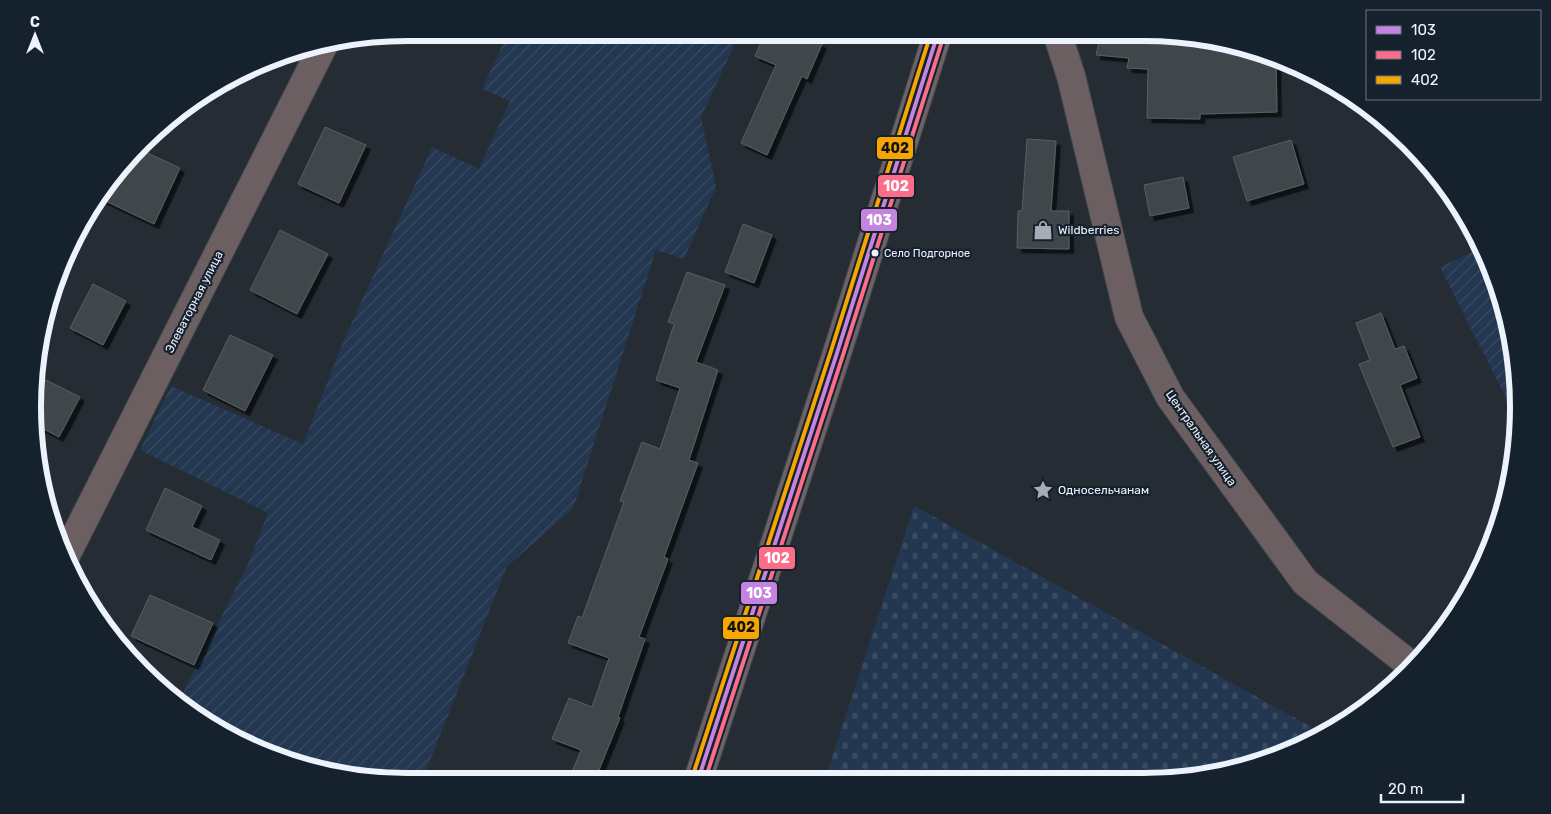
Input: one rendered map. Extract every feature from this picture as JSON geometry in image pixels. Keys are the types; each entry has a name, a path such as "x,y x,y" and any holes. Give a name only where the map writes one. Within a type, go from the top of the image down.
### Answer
{"main road":[{"path":"700,773 834,362 935,41"}],"street":[{"name":"Центральная улица","path":"1060,41 1072,76 1129,317 1170,396 1304,582 1407,662"},
{"name":"Элеваторная улица","path":"69,548 320,52"}],"green space":[{"path":"504,41 736,41 701,117 716,187 684,259 656,250 573,509 507,566 425,773 383,772 336,766 289,753 245,735 224,724 182,695 247,566 268,513 140,450 171,386 303,444 343,342 432,147 479,169 510,101 482,89"},
{"path":"1475,251 1490,289 1503,336 1507,359 1510,406 1440,267"},
{"path":"914,506 1316,730 1262,753 1215,766 1192,770 1144,773 827,773"}],"building":[{"path":"762,41 815,41 822,44 807,79 802,76 767,155 741,143 776,65 755,56"},
{"path":"1099,41 1144,41 1192,44 1215,48 1262,61 1276,66 1277,112 1200,114 1200,119 1147,118 1148,69 1127,68 1129,58 1096,55"},
{"path":"325,127 366,145 339,203 298,184"},
{"path":"1027,139 1056,141 1051,211 1069,211 1069,249 1017,248 1018,211 1022,211"},
{"path":"1291,140 1304,184 1247,201 1233,157"},
{"path":"145,152 180,168 154,224 105,201"},
{"path":"1183,177 1189,208 1150,216 1144,185"},
{"path":"743,224 772,235 754,283 725,272"},
{"path":"280,230 328,254 297,314 250,290"},
{"path":"687,272 725,285 696,362 718,370 689,460 698,463 664,557 668,559 639,637 645,639 618,717 620,718 598,773 572,773 581,750 552,739 569,698 592,707 609,658 568,643 578,616 582,618 624,502 620,501 642,442 660,449 680,388 656,380 674,324 668,322"},
{"path":"93,284 126,301 103,345 70,328"},
{"path":"1381,313 1395,349 1404,346 1417,378 1400,385 1420,437 1393,447 1359,364 1370,360 1356,323"},
{"path":"230,335 273,355 245,411 203,390"},
{"path":"46,380 80,397 59,437 42,428 42,387"},
{"path":"165,488 202,506 192,527 220,540 211,560 146,530"},
{"path":"150,595 213,623 194,665 131,636"}],"transit line":[{"name":"402","path":"694,773 831,351 928,41"},
{"name":"103","path":"700,773 837,353 935,41"},
{"name":"102","path":"707,773 843,355 942,41"}],"place":[{"name":"Wildberries","path":"1043,230"},
{"name":"Село Подгорное","path":"875,253"},
{"name":"Односельчанам","path":"1043,490"}]}
